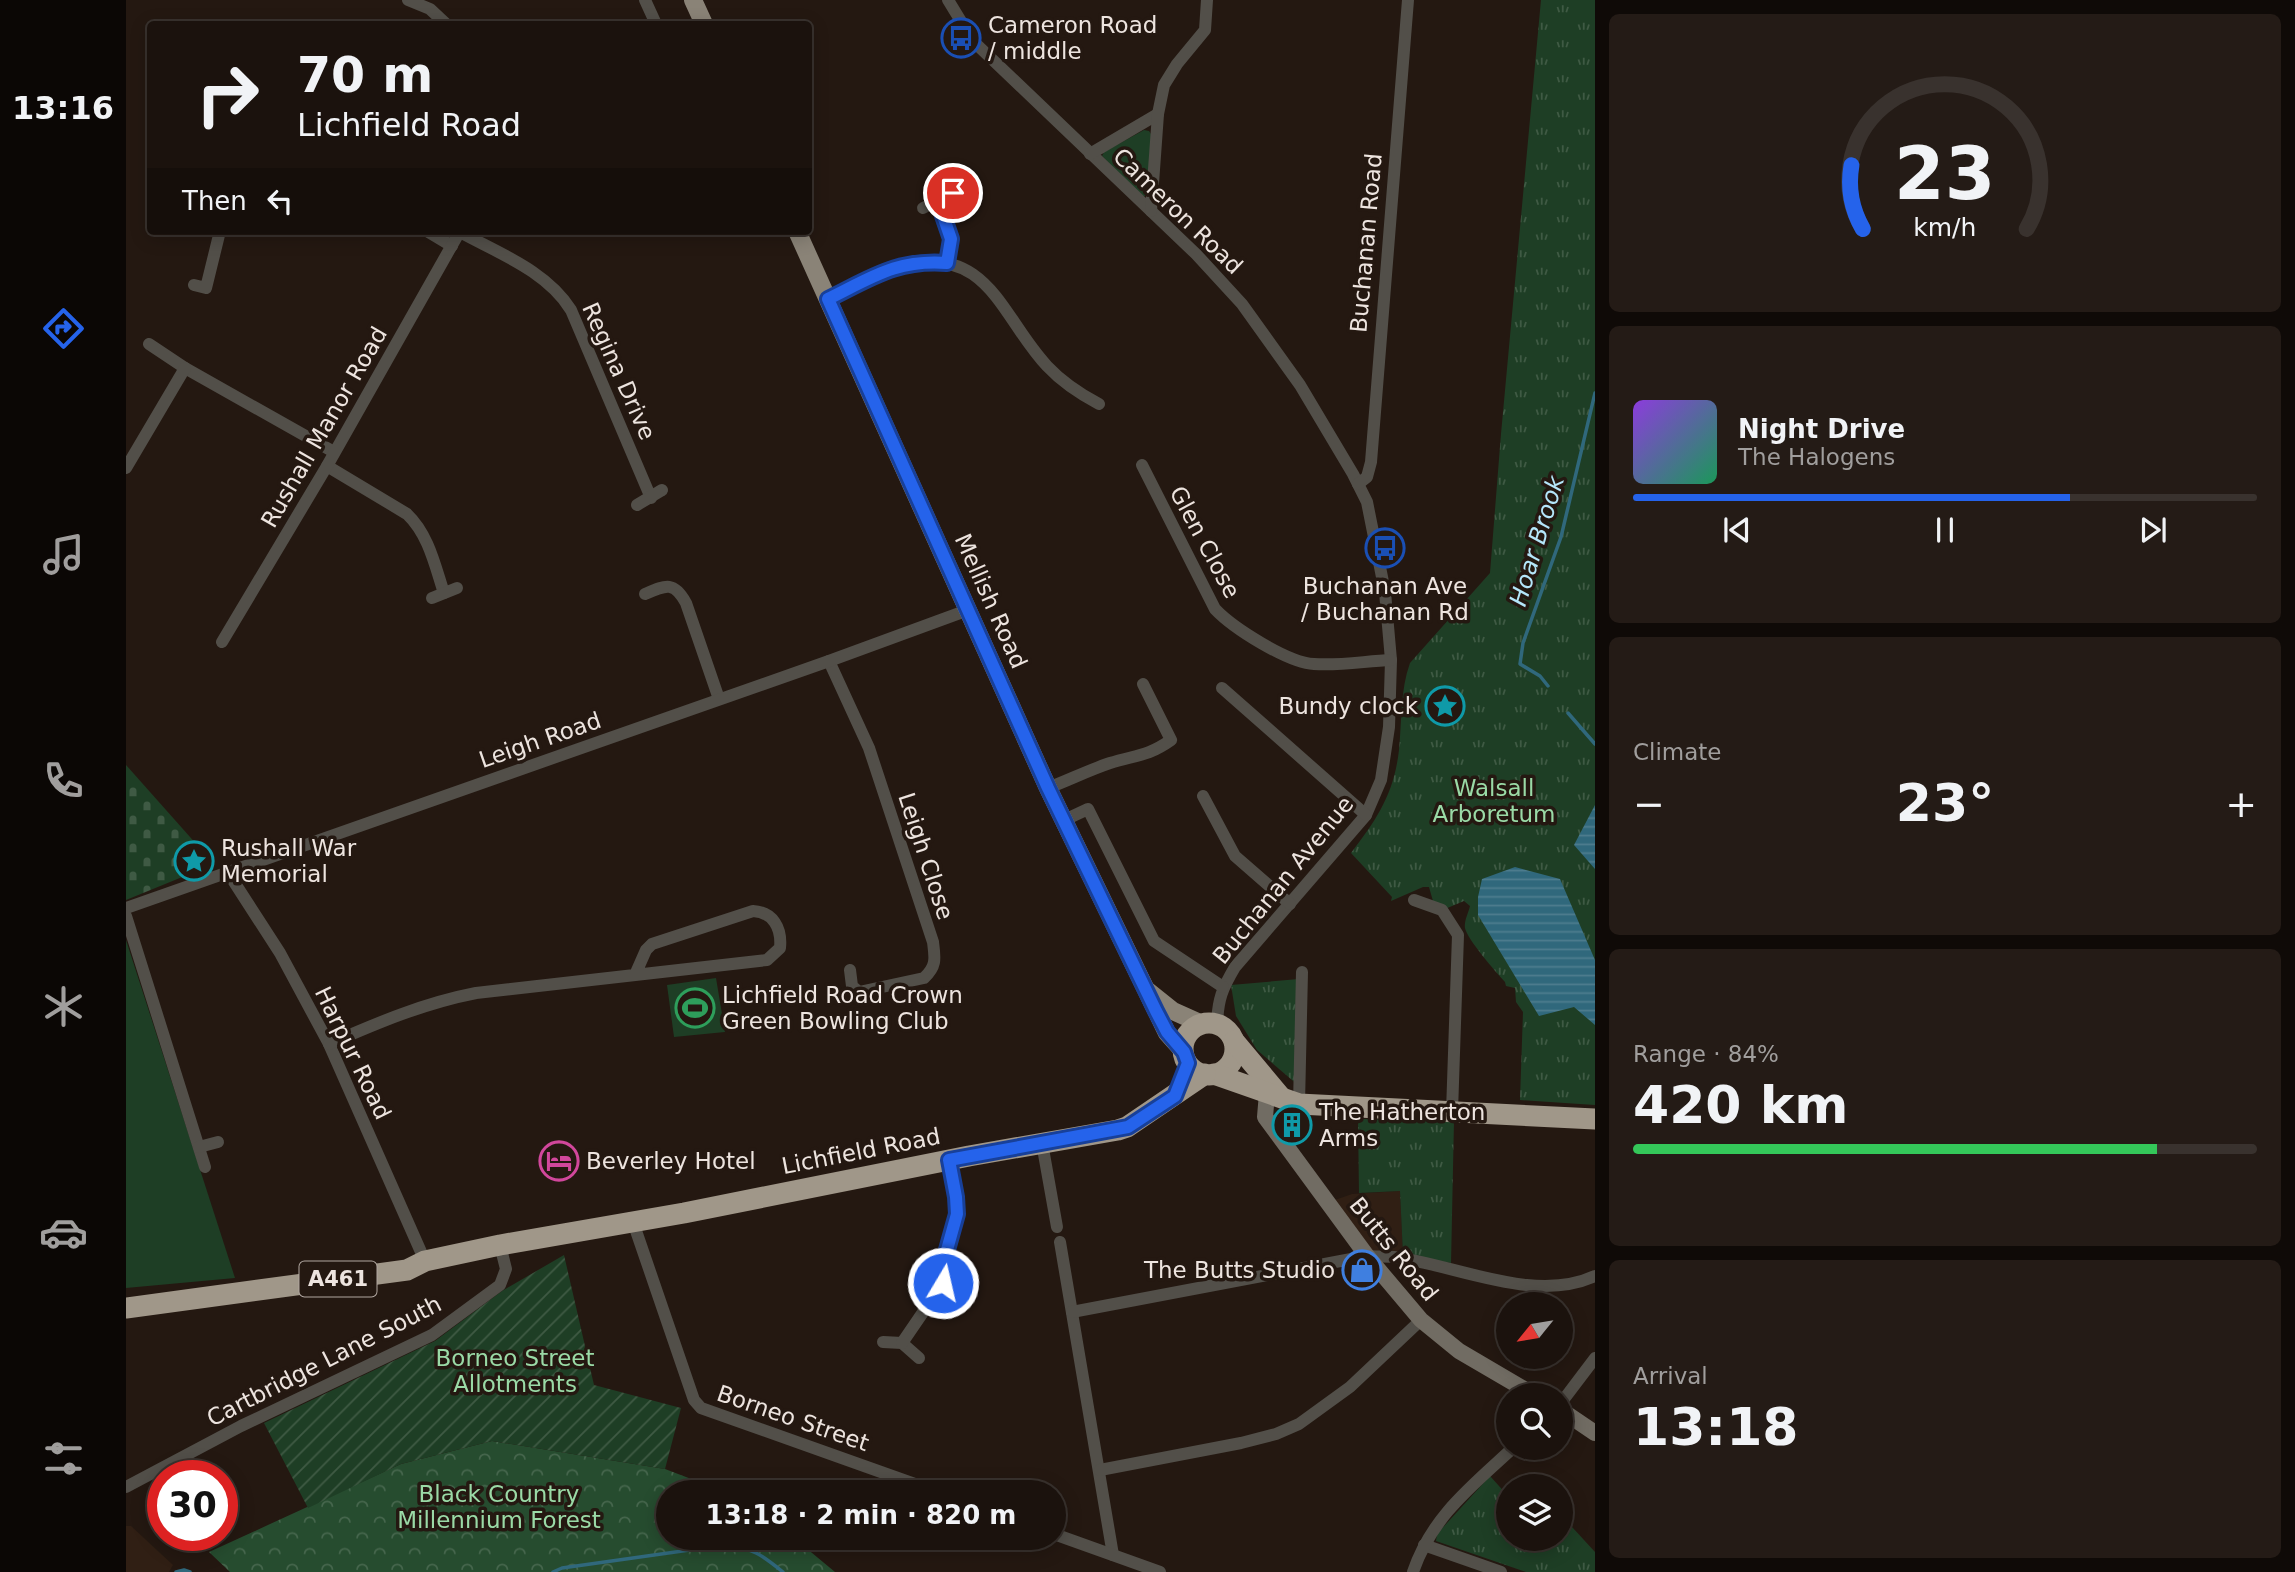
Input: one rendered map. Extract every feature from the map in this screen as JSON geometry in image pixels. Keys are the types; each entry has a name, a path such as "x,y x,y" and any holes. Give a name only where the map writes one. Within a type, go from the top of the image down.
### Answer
{"highway":[{"path":"1283,1099 1229,1032 1210,1024 1189,1033 1185,1043 1198,1066 1283,1099 1452,1112 1595,1119"},
{"path":"1198,1066 1226,1069 1235,1050 1234,1041"},
{"name":"Lichfield Road","path":"126,1308 407,1270 425,1261 500,1245 634,1222 1128,1127 1175,1096 1198,1066"}],"main road":[{"path":"693,0 703,21"},
{"name":"Mellish Road","path":"799,235 1048,788 1167,1032 1198,1066"},
{"name":"Mellish Road","path":"1145,989 1173,1011 1210,1024"}],"street":[{"path":"408,0 432,5 444,21"},
{"path":"645,0 655,21"},
{"name":"Cameron Road","path":"948,0 973,41 1196,254 1242,304 1300,385 1356,479"},
{"path":"1151,211 1158,114 1164,85 1177,64 1205,30 1207,0"},
{"name":"Buchanan Road","path":"1356,479 1367,477 1371,462 1408,0"},
{"path":"1090,154 1158,114"},
{"path":"923,208 953,193"},
{"path":"938,201 951,239 947,263"},
{"path":"194,285 206,288 219,235"},
{"path":"434,235 452,246"},
{"name":"Rushall Manor Road","path":"222,642 327,466 458,235"},
{"name":"Regina Drive","path":"467,235 536,274 555,287 563,297 657,494 638,505"},
{"path":"828,299 898,266 923,261 947,263 977,276 991,289 1048,367 1082,395 1098,404"},
{"path":"149,344 185,368 334,452"},
{"path":"127,465 185,368"},
{"path":"1073,407 1082,395"},
{"path":"327,466 407,514 427,542 438,595 457,588"},
{"name":"Glen Close","path":"1141,473 1215,609 1228,622 1301,662 1315,664 1391,660"},
{"name":"Buchanan Avenue","path":"1210,1024 1223,987 1235,967 1366,816 1381,780 1387,753 1391,660 1378,549 1367,502 1356,479"},
{"path":"648,595 668,587 675,587 681,593 719,699"},
{"name":"Leigh Road","path":"126,908 968,610"},
{"name":"Leigh Close","path":"829,661 869,748 933,942 936,962 932,971 924,978 859,992 852,986 850,970"},
{"path":"1048,788 1112,762 1156,751 1171,740 1143,684"},
{"path":"1222,688 1366,816"},
{"path":"1203,796 1236,856 1290,904"},
{"path":"1073,816 1088,809 1154,941 1223,987"},
{"name":"Harpur Road","path":"227,871 280,953 328,1044 425,1261"},
{"path":"1414,900 1442,910 1458,935 1452,1112"},
{"path":"328,1044 390,1017 442,1000 475,993 635,975 767,960 780,948 781,941 773,917 767,913 753,911 675,934 652,944 646,950 635,975"},
{"path":"126,916 205,1167"},
{"path":"1283,1099 1302,972"},
{"name":"Butts Road","path":"1283,1099 1265,1117 1367,1256 1421,1320 1460,1351 1514,1383"},
{"path":"200,1147 218,1142"},
{"path":"1042,1143 1057,1227"},
{"path":"902,1343 938,1292 945,1273 945,1257 957,1214 949,1160"},
{"name":"Borneo Street","path":"634,1222 694,1400 701,1408 903,1480"},
{"path":"1060,1242 1114,1555"},
{"name":"Cartbridge Lane South","path":"126,1487 241,1426 432,1335 500,1285 506,1269 500,1245"},
{"path":"1072,1312 1367,1256 1392,1257 1509,1282 1544,1286 1580,1282 1595,1276"},
{"path":"1100,1470 1241,1443 1276,1434 1299,1424 1350,1387 1421,1320"},
{"path":"883,1342 902,1343 919,1358"},
{"path":"1573,1387 1595,1358"},
{"path":"1573,1418 1595,1433"},
{"path":"1412,1572 1424,1545 1455,1501 1500,1460"},
{"path":"1066,1538 1160,1572"},
{"path":"1424,1545 1501,1572"}],"shaded area":[{"path":"1400,1191 1403,1255 1366,1250 1332,1201 1352,1194"},
{"path":"126,1526 131,1526 147,1541 147,1551 158,1551 173,1565 169,1572 126,1572"}],"green space":[{"name":"Walsall Arboretum","path":"1541,0 1595,0 1595,1105 1520,1100 1523,1012 1516,1002 1515,988 1506,986 1467,933 1465,923 1470,906 1464,901 1445,909 1433,901 1429,887 1391,901 1392,897 1351,853 1383,805 1393,780 1399,750 1404,684 1410,663 1490,573"},
{"path":"1144,130 1149,131 1153,137 1148,192 1141,196 1102,156 1104,152"},
{"path":"126,765 214,864 126,900"},
{"path":"126,940 235,1278 126,1288"},
{"name":"Lichfield Road Crown Green Bowling Club","path":"716,978 725,1032 674,1037 667,985"},
{"path":"1299,979 1299,1086 1257,1050 1236,1016 1231,985"},
{"path":"1358,1119 1454,1120 1451,1263 1403,1255 1400,1191 1359,1193"},
{"name":"Borneo Street Allotments","path":"564,1255 594,1385 681,1408 665,1469 492,1441 401,1464 308,1508 264,1423 435,1341 502,1291"},
{"name":"Black Country Millennium Forest","path":"492,1441 665,1469 694,1480 656,1480 656,1550 808,1550 835,1572 230,1572 209,1552 238,1551 238,1539 401,1464"},
{"path":"1490,1476 1496,1483 1496,1551 1573,1551 1573,1528 1595,1552 1595,1572 1526,1572 1436,1541 1437,1534"}],"water":[{"path":"1595,805 1595,869 1574,845"},
{"path":"1515,867 1560,879 1595,960 1595,1025 1574,1007 1539,1016 1478,915 1482,879"}],"waterway":[{"name":"Hoar Brook","path":"1548,686 1540,676 1520,664 1523,643 1561,537 1595,393"},
{"name":"Hoar Brook","path":"1568,713 1595,744"},
{"path":"553,1572 562,1568 725,1545 757,1553 783,1572"},
{"path":"176,1572 190,1572"}],"place":[{"name":"Cameron Road / middle","path":"961,38"},
{"name":"Buchanan Ave / Buchanan Rd","path":"1385,548"},
{"name":"Bundy clock","path":"1445,706"},
{"name":"Rushall War Memorial","path":"194,861"},
{"name":"Lichfield Road Crown Green Bowling Club","path":"695,1008"},
{"name":"The Hatherton Arms","path":"1292,1125"},
{"name":"Beverley Hotel","path":"559,1161"},
{"name":"The Butts Studio","path":"1362,1270"}],"route":[{"path":"943,1283 945,1257 957,1214 949,1160 1128,1127 1175,1096 1188,1063 1184,1052 1167,1032 1156,1011 1048,788 828,299 898,266 923,261 947,263 951,239 938,201 953,193"}]}
